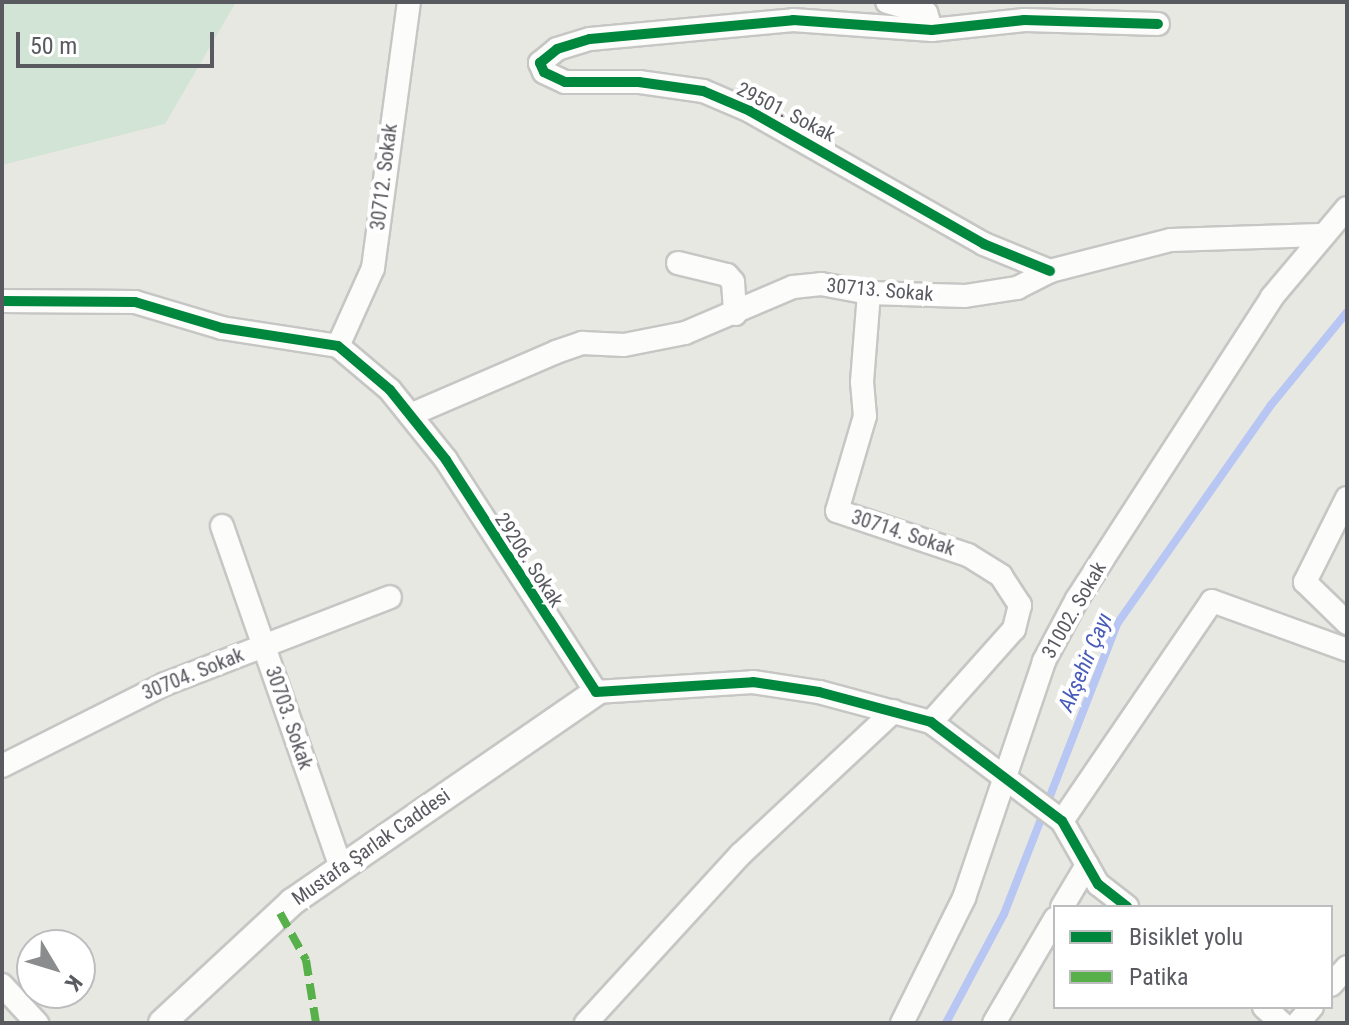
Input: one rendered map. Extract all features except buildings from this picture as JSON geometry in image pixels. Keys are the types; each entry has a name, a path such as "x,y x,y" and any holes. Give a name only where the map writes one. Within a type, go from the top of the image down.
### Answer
{"street":[{"name":"30712. Sokak","path":"338,346 373,268 409,2"},
{"path":"887,2 926,13 932,30"},
{"name":"29501. Sokak","path":"1050,271 984,244 750,111 703,91 639,82 565,82 544,72 540,63 572,43 698,27 822,18 932,30 1024,20 1158,24"},
{"name":"31002. Sokak","path":"902,1023 964,898 1044,661 1077,599 1272,297 1320,235 1347,208"},
{"name":"30713. Sokak","path":"410,415 582,343 651,342 735,314 793,287 821,284 869,293 965,296 1017,288 1050,271 1171,240 1320,235"},
{"path":"678,263 727,275 735,314"},
{"name":"30714. Sokak","path":"869,293 862,382 865,416 837,511 968,555 1001,576 1020,605 1014,629 931,722"},
{"path":"2,301 135,302 222,328 338,346"},
{"name":"29206. Sokak","path":"338,346 410,415 446,460 596,692"},
{"path":"1347,498 1305,582 1347,623"},
{"name":"30703. Sokak","path":"222,526 340,865"},
{"name":"30704. Sokak","path":"2,766 112,708 263,645 390,597"},
{"path":"1062,821 1212,601 1347,650"},
{"path":"596,692 753,682 894,711 931,722 1062,821 1098,884 1124,905"},
{"name":"Mustafa Şarlak Caddesi","path":"162,1023 292,902 340,865 596,692"},
{"path":"586,1023 741,854 894,711"},
{"path":"1063,905 1087,865"},
{"path":"994,1023 1053,922"},
{"path":"1333,983 1347,967"},
{"path":"2,985 37,1023"},
{"path":"1266,1009 1282,1023"}],"green space":[{"path":"2,2 236,2 165,124 2,165"}],"waterway":[{"name":"Akşehir Çayı","path":"946,1023 1004,914 1117,624 1271,405 1347,312"}],"marked path":[{"path":"280,913 306,960 316,1023"}],"cycle path":[{"path":"1050,271 984,244 750,111 703,91 639,82 565,82 544,72 540,63 557,49 590,39 793,20 932,30 1024,20 1158,24"},
{"path":"2,301 135,302 222,328 338,346 390,390 446,460 596,692 753,682 819,692 931,722 1062,821 1098,884 1124,905"}]}
